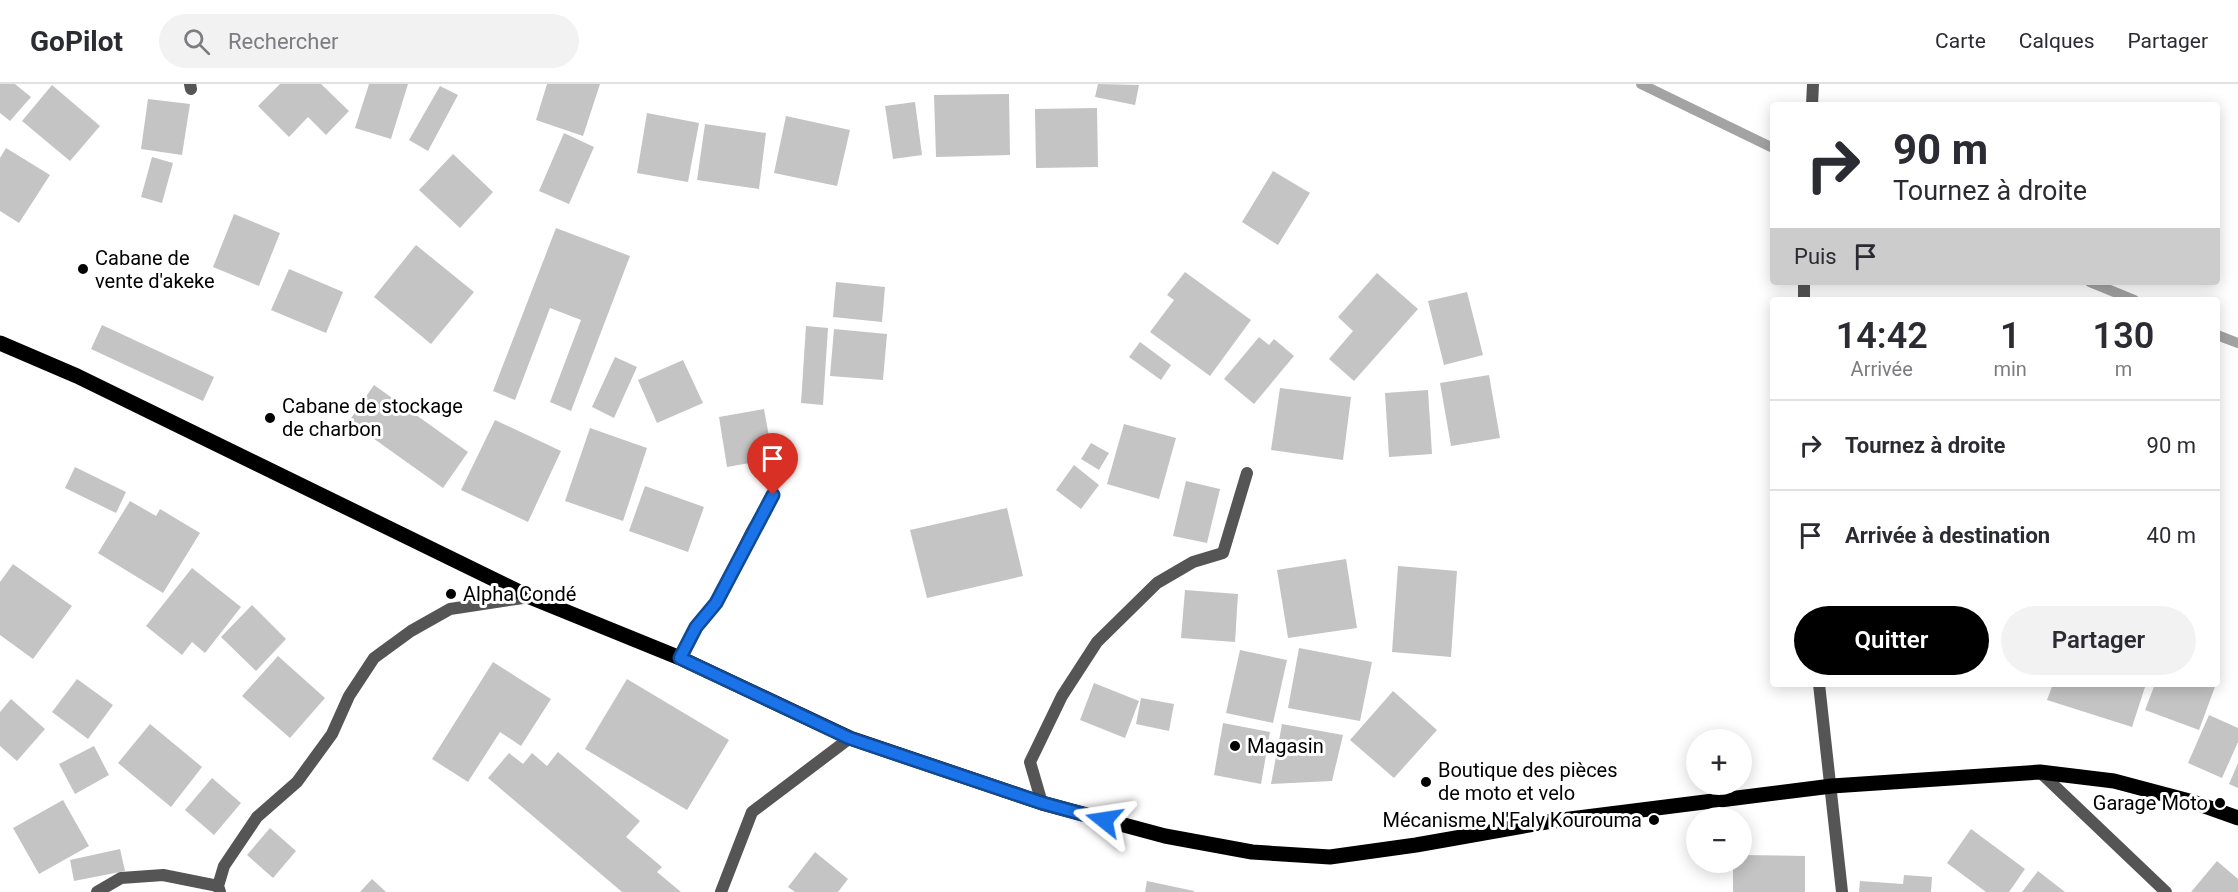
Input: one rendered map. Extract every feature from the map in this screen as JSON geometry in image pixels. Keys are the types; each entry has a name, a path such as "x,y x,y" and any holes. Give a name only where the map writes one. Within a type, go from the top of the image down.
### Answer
{"main road":[{"path":"0,343 77,376 530,597 680,658 849,738 1042,803 1165,836 1252,852 1330,857 1416,845 1546,822 1832,786 2040,772 2114,781 2193,801 2238,818"}],"street":[{"path":"1812,102 1813,84"},
{"path":"1042,803 1030,762 1062,696 1097,642 1157,584 1193,562 1223,553 1247,473"},
{"path":"680,658 696,627 716,603 773,495"},
{"path":"97,892 121,878 163,875 219,889 224,866 257,817 297,782 332,734 349,696 374,658 411,630 450,609 530,597"},
{"path":"1819,687 1842,892"},
{"path":"721,892 752,812 849,738"},
{"path":"2040,772 2166,892"}],"building":[{"path":"0,84 15,84 31,97 10,121 0,113"},
{"path":"280,84 321,84 349,111 326,135 308,117 289,137 258,106"},
{"path":"369,84 408,84 391,139 355,128"},
{"path":"547,84 600,84 583,136 536,120"},
{"path":"1098,84 1139,85 1135,105 1095,97"},
{"path":"52,85 100,126 70,161 22,121"},
{"path":"440,86 458,95 428,151 409,140"},
{"path":"1009,94 1010,155 936,157 934,95"},
{"path":"148,99 190,104 182,155 141,149"},
{"path":"915,102 922,155 893,159 885,106"},
{"path":"1097,108 1098,167 1036,168 1035,109"},
{"path":"647,113 699,123 688,182 637,173"},
{"path":"786,116 850,130 837,186 774,173"},
{"path":"705,124 766,133 759,189 697,180"},
{"path":"564,133 594,147 569,204 539,191"},
{"path":"6,148 50,175 19,223 0,211 0,158"},
{"path":"453,154 493,192 460,228 419,190"},
{"path":"152,157 173,163 162,203 141,197"},
{"path":"1273,171 1310,193 1278,245 1242,222"},
{"path":"234,214 280,233 259,286 213,267"},
{"path":"556,228 630,256 571,411 550,402 581,320 550,308 515,400 493,391"},
{"path":"416,245 474,292 431,344 374,297"},
{"path":"289,269 343,292 326,333 271,310"},
{"path":"1185,272 1251,320 1210,376 1150,332 1174,300 1167,295"},
{"path":"1377,273 1418,309 1354,381 1329,359 1353,331 1338,317"},
{"path":"836,282 885,287 882,322 833,317"},
{"path":"1467,292 1483,355 1444,365 1428,301"},
{"path":"102,325 214,377 203,401 91,349"},
{"path":"806,326 828,328 823,405 801,403"},
{"path":"834,329 887,334 883,380 830,376"},
{"path":"1259,337 1269,345 1274,339 1294,356 1254,404 1224,379"},
{"path":"1140,342 1171,365 1161,380 1129,357"},
{"path":"615,357 637,367 614,418 592,407"},
{"path":"683,360 703,403 657,423 638,380"},
{"path":"1489,375 1500,438 1451,446 1440,383"},
{"path":"374,385 468,452 443,488 349,421"},
{"path":"1280,388 1351,397 1343,460 1271,450"},
{"path":"1428,390 1432,454 1389,457 1385,393"},
{"path":"764,409 773,459 727,467 719,417"},
{"path":"495,420 561,451 528,522 461,490"},
{"path":"1124,424 1176,438 1159,499 1107,484"},
{"path":"590,428 647,448 623,521 565,501"},
{"path":"1091,443 1109,453 1099,470 1081,459"},
{"path":"1074,465 1099,485 1081,509 1056,490"},
{"path":"75,467 126,492 116,513 65,488"},
{"path":"1186,481 1220,489 1207,543 1173,536"},
{"path":"645,486 704,507 688,552 629,531"},
{"path":"130,501 156,516 160,509 200,533 163,593 98,553"},
{"path":"1007,508 1023,576 927,598 910,530"},
{"path":"1346,559 1357,628 1288,638 1277,570"},
{"path":"13,564 72,606 33,659 0,635 0,582"},
{"path":"1398,566 1457,571 1451,657 1392,652"},
{"path":"192,568 241,607 205,653 192,642 182,655 146,626"},
{"path":"1185,590 1238,594 1235,642 1181,638"},
{"path":"252,605 286,639 256,671 221,637"},
{"path":"1299,648 1372,662 1360,721 1288,708"},
{"path":"1240,650 1287,660 1273,723 1226,713"},
{"path":"278,656 325,698 290,738 242,696"},
{"path":"493,662 551,699 521,746 500,732 468,782 432,759"},
{"path":"77,679 113,705 88,739 52,712"},
{"path":"627,679 729,740 687,810 585,749"},
{"path":"1094,683 1139,701 1125,738 1080,720"},
{"path":"2052,687 2145,687 2132,727 2047,700"},
{"path":"2154,687 2215,687 2199,730 2145,710"},
{"path":"1393,691 1437,730 1394,778 1350,740"},
{"path":"1141,698 1174,704 1169,731 1136,724"},
{"path":"11,699 45,729 17,761 0,746 0,712"},
{"path":"2209,715 2238,728 2238,742 2222,778 2188,763"},
{"path":"1223,723 1270,732 1261,784 1214,775"},
{"path":"150,724 202,767 171,807 118,763"},
{"path":"1282,724 1343,735 1332,781 1271,784"},
{"path":"94,746 109,775 75,794 59,764"},
{"path":"558,752 640,821 626,837 662,867 657,872 681,892 622,892 488,778 509,753 523,764 532,753 547,766"},
{"path":"2238,763 2238,788 2229,784"},
{"path":"212,778 241,803 214,835 185,810"},
{"path":"63,800 89,846 39,874 13,828"},
{"path":"270,828 296,851 273,878 247,855"},
{"path":"1971,829 2025,869 2009,892 1986,892 1947,863"},
{"path":"120,849 125,871 74,881 70,860"},
{"path":"815,852 848,879 838,892 795,892 788,887"},
{"path":"1752,855 1805,856 1805,892 1733,892 1733,873 1752,873"},
{"path":"2217,861 2238,879 2238,892 2191,892"},
{"path":"2038,871 2065,892 2022,892"},
{"path":"1904,875 1932,877 1931,892 1859,892 1860,881 1903,884"},
{"path":"372,879 386,892 360,892"},
{"path":"1147,881 1194,891 1194,892 1145,892"}],"waterway":[{"path":"1641,84 1770,147"},
{"path":"2097,285 2127,297"},
{"path":"2220,336 2238,343"}],"place":[{"name":"Cabane de vente d'akeke","path":"83,269"},
{"name":"Cabane de stockage de charbon","path":"270,418"},
{"name":"Alpha Condé","path":"451,594"},
{"name":"Magasin","path":"1235,746"},
{"name":"Boutique des pièces de moto et velo","path":"1426,782"},
{"name":"Garage Moto","path":"2220,803"},
{"name":"Mécanisme N'Faly Kourouma","path":"1654,820"}],"route":[{"path":"773,495 716,603 696,627 680,658 849,738 1042,803 1104,820"}]}
